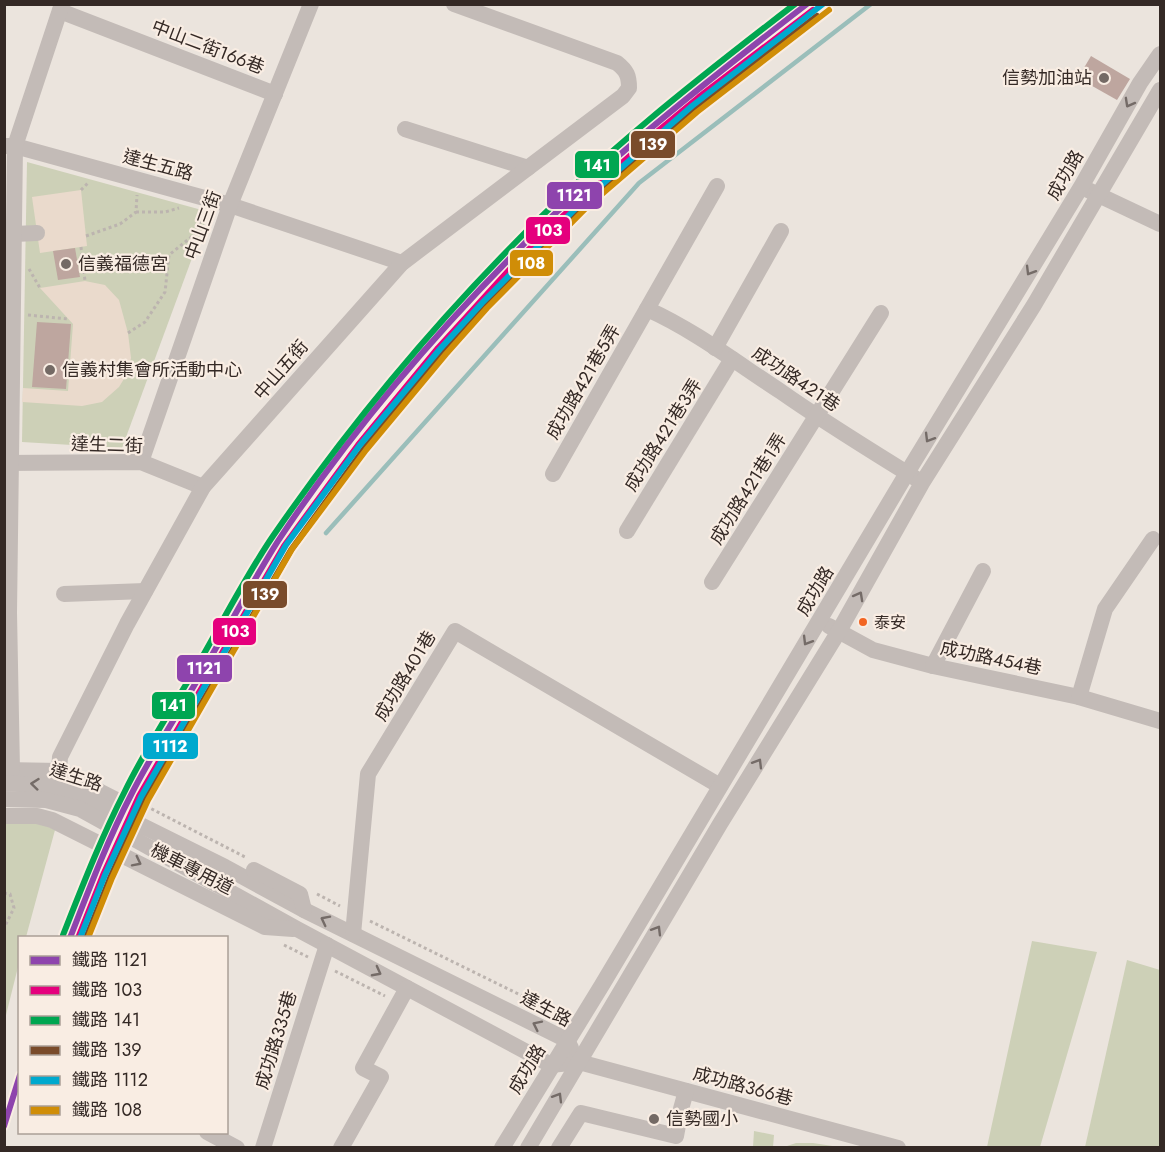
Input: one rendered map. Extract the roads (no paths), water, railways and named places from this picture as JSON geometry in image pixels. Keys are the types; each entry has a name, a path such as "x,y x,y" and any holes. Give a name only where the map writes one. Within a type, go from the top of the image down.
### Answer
{"street":[{"name":"中山三街","path":"141,462 230,205 311,4"},
{"name":"中山五街","path":"59,771 60,758 145,591 203,486 402,262 622,96 629,88 629,77 626,70 617,63 454,4"},
{"name":"中山二街166巷","path":"61,8 274,94"},
{"path":"7,775 8,463 13,313 9,264 14,234 10,146 61,8"},
{"name":"成功路","path":"502,1148 1082,187 1140,83 1161,54"},
{"path":"528,1148 720,824 839,631 922,483 1034,305 1161,90"},
{"path":"405,129 528,168"},
{"name":"達生五路","path":"10,146 230,205 402,262"},
{"name":"成功路421巷5弄","path":"553,474 717,186"},
{"path":"1082,187 1161,224"},
{"path":"715,348 781,231"},
{"path":"14,234 37,233"},
{"name":"成功路421巷","path":"647,309 665,317 715,348 922,483"},
{"name":"成功路421巷1弄","path":"712,582 881,313"},
{"name":"成功路421巷3弄","path":"627,531 732,359"},
{"name":"達生二街","path":"8,463 141,462 203,486"},
{"path":"1079,697 1105,609 1153,538"},
{"path":"933,666 983,571"},
{"path":"64,594 145,591"},
{"name":"成功路454巷","path":"819,621 873,650 933,666 1079,697 1161,721"},
{"name":"成功路401巷","path":"353,934 368,774 455,631 720,786"},
{"name":"達生路","path":"7,775 59,771"},
{"name":"機車專用道","path":"59,771 300,894 304,910"},
{"name":"達生路","path":"7,775 82,796 225,867 304,910 567,1040 579,1062"},
{"name":"達生路","path":"4,799 46,800 80,809 297,929 551,1065"},
{"path":"704,815 720,824"},
{"name":"機車專用道","path":"4,816 37,816 52,820 266,927 297,929"},
{"name":"成功路335巷","path":"263,1148 327,945"},
{"path":"341,1148 381,1077 363,1068 407,988"},
{"path":"551,1065 579,1062"},
{"name":"成功路366巷","path":"579,1062 898,1148"},
{"path":"559,1148 581,1113 676,1136 686,1091"},
{"path":"211,1134 237,1148"}],"waterway":[{"path":"326,533 639,183 871,4"}],"rail line":[{"name":"141","path":"63,935 92,863 133,775 243,584 300,498 386,386 447,315 511,247 578,182 648,120 795,4"},
{"name":"1121","path":"71,936 99,864 132,793 259,572 304,503 390,390 453,319 551,217 621,153 807,4"},
{"name":"1112","path":"81,936 105,875 141,797 286,545 360,445 440,349 482,303 583,201 692,106 823,4"},
{"name":"103","path":"79,936 103,875 139,796 284,546 358,445 438,348 521,257 564,215 699,97 813,10"},
{"name":"108","path":"89,936 112,878 148,800 292,549 366,450 487,308 588,206 697,112 829,10"},
{"name":"139","path":"87,936 145,800 291,550 364,449 443,353 527,262 569,221 658,140 817,16"},
{"name":"1121","path":"4,1126 18,1081"}],"place":[{"name":"信勢加油站","path":"1104,78"},
{"name":"信義福德宮","path":"66,264"},
{"name":"信義村集會所活動中心","path":"50,370"},
{"name":"泰安","path":"863,622"},
{"name":"信勢國小","path":"654,1119"}]}
